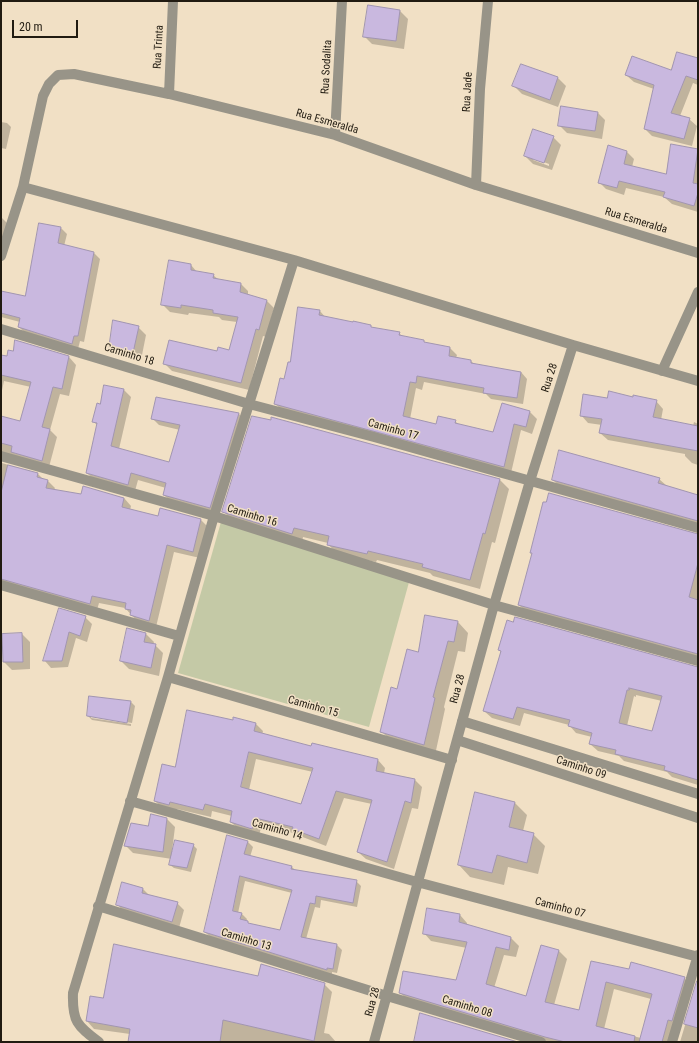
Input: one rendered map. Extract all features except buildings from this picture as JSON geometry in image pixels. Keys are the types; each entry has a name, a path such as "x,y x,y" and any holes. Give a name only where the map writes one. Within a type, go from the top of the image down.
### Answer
{"street":[{"name":"Rua Trinta","path":"169,94 173,1"},
{"name":"Rua Sodalita","path":"335,135 342,1"},
{"name":"Rua Jade","path":"476,185 480,89 488,1"},
{"name":"Rua Esmeralda","path":"23,187 43,96 49,84 58,75 74,74 169,94 335,135 476,185 698,253"},
{"path":"1,256 23,187 294,260 573,345 698,381"},
{"path":"100,1042 83,1031 74,1019 72,1006 73,993 168,676 214,516 294,260"},
{"path":"662,371 698,292"},
{"name":"Caminho 18","path":"1,329 249,404"},
{"name":"Rua 28","path":"374,1042 494,605 530,481 573,345"},
{"name":"Caminho 17","path":"249,404 698,528"},
{"name":"Caminho 16","path":"1,456 214,516 494,605 698,661"},
{"path":"1,585 179,636"},
{"name":"Caminho 15","path":"168,676 452,760"},
{"name":"Caminho 09","path":"462,721 698,794"},
{"name":"Caminho 09","path":"457,740 698,818"},
{"name":"Caminho 14","path":"130,801 417,882"},
{"name":"Caminho 07","path":"417,882 698,956"},
{"name":"Caminho 13","path":"98,906 387,996"},
{"path":"672,1042 698,956"},
{"name":"Caminho 08","path":"387,996 541,1042"}],"green space":[{"path":"221,522 411,575 369,727 178,673"}]}
